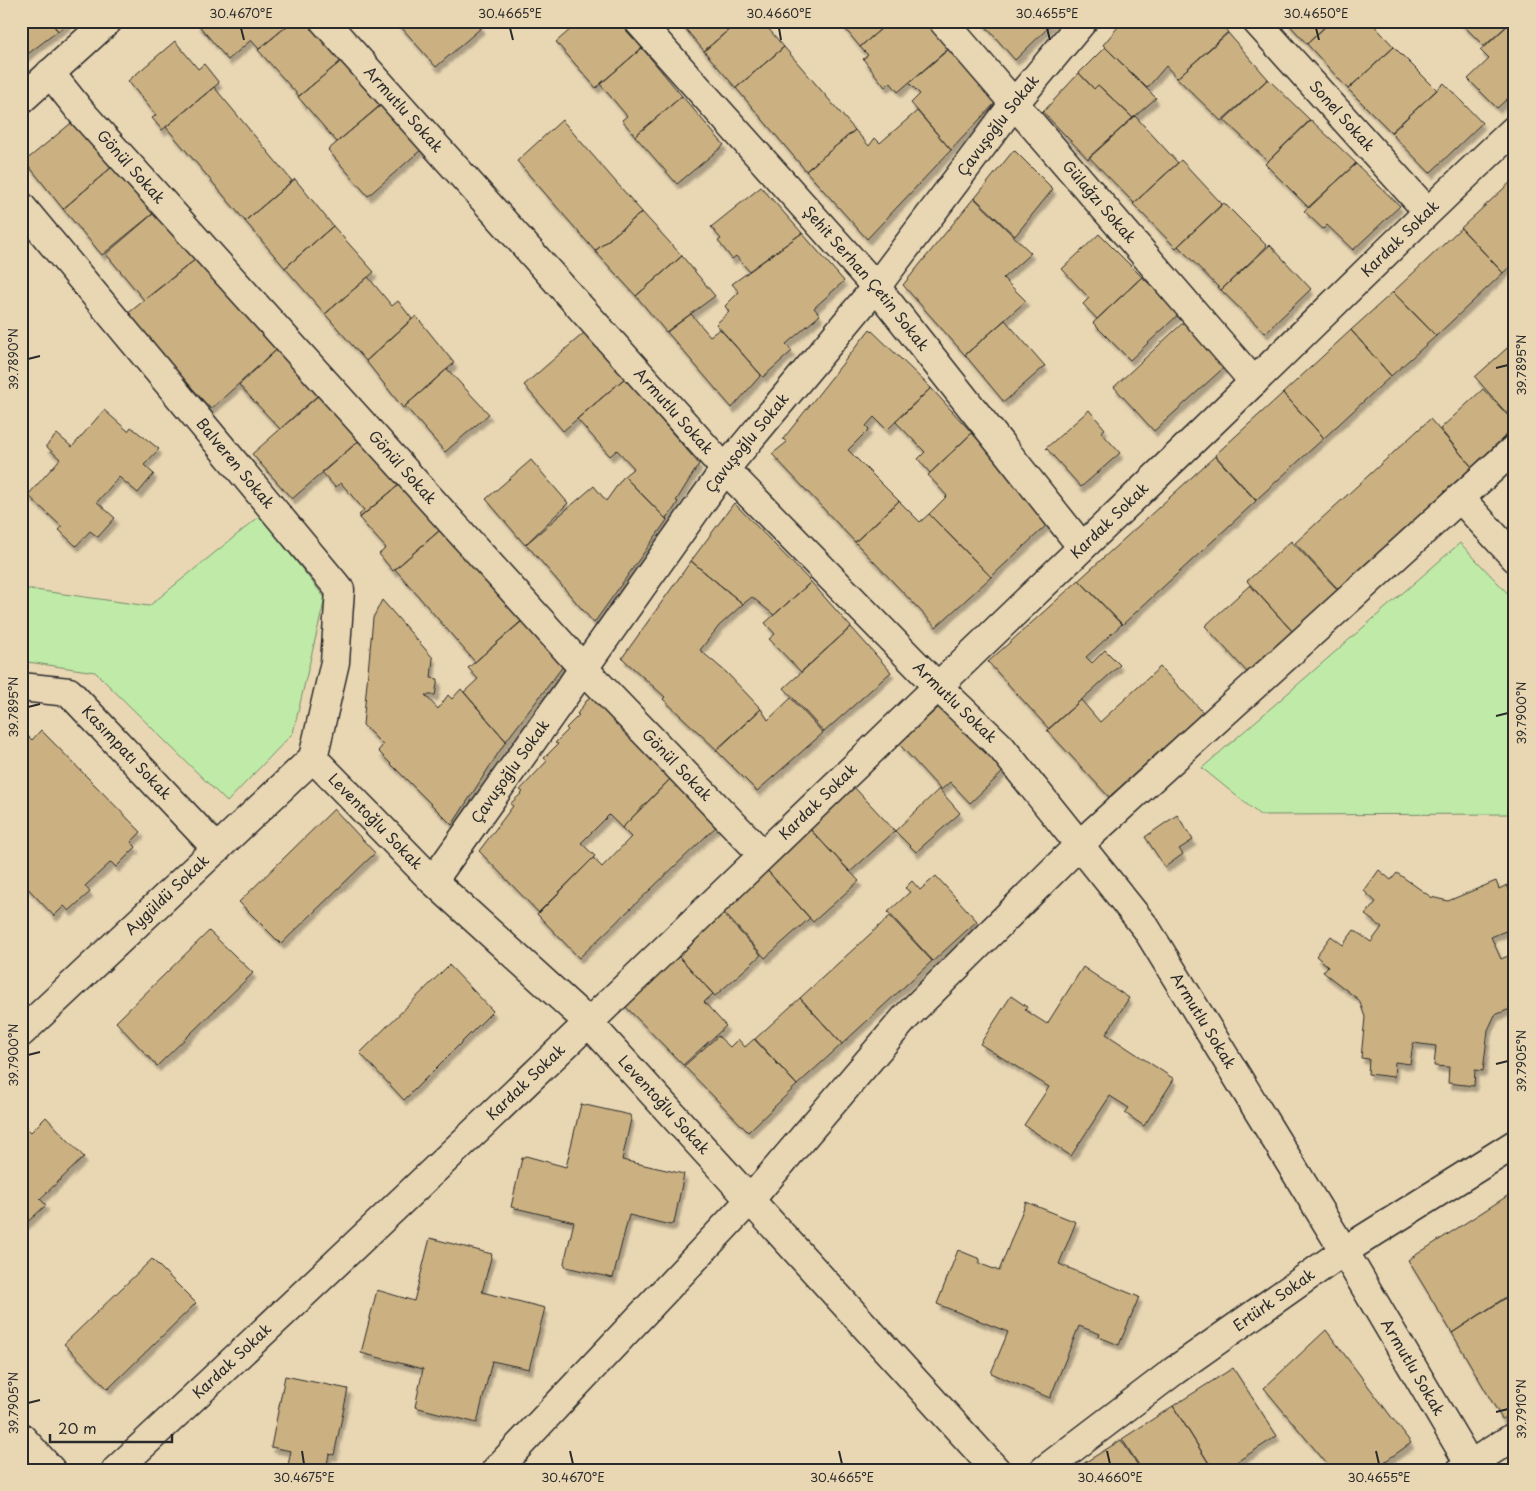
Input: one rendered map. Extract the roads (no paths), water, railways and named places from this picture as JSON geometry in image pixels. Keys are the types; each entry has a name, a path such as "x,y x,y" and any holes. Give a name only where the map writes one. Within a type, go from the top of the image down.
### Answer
{"street":[{"path":"21,100 108,21"},
{"name":"Armutlu Sokak","path":"324,21 725,469 937,686 1001,747 1146,928 1344,1251 1468,1468"},
{"name":"Şehit Serhan Çetin Sokak","path":"638,21 876,288 1082,547"},
{"name":"Gülağzı Sokak","path":"943,21 1013,105 1254,382"},
{"name":"Çavuşoğlu Sokak","path":"433,881 725,469 876,288 1013,105 1084,21"},
{"name":"Sonel Sokak","path":"1256,21 1427,211"},
{"name":"Gönül Sokak","path":"50,73 82,113 584,669 762,854"},
{"name":"Kardak Sokak","path":"116,1470 305,1294 1254,382 1427,211 1515,129"},
{"name":"Balveren Sokak","path":"21,206 340,590 335,662 313,758"},
{"path":"496,1470 750,1200 905,1018 1079,845 1515,448"},
{"path":"1460,498 1515,558"},
{"name":"Kasımpatı Sokak","path":"21,687 69,692 217,849"},
{"name":"Aygüldü Sokak","path":"21,1033 313,758"},
{"name":"Leventoğlu Sokak","path":"313,758 433,881 588,1022 996,1470"},
{"name":"Ertürk Sokak","path":"1044,1470 1174,1371 1344,1251 1515,1144"},
{"path":"1468,1468 1515,1436"},
{"path":"21,1437 51,1470"}]}
